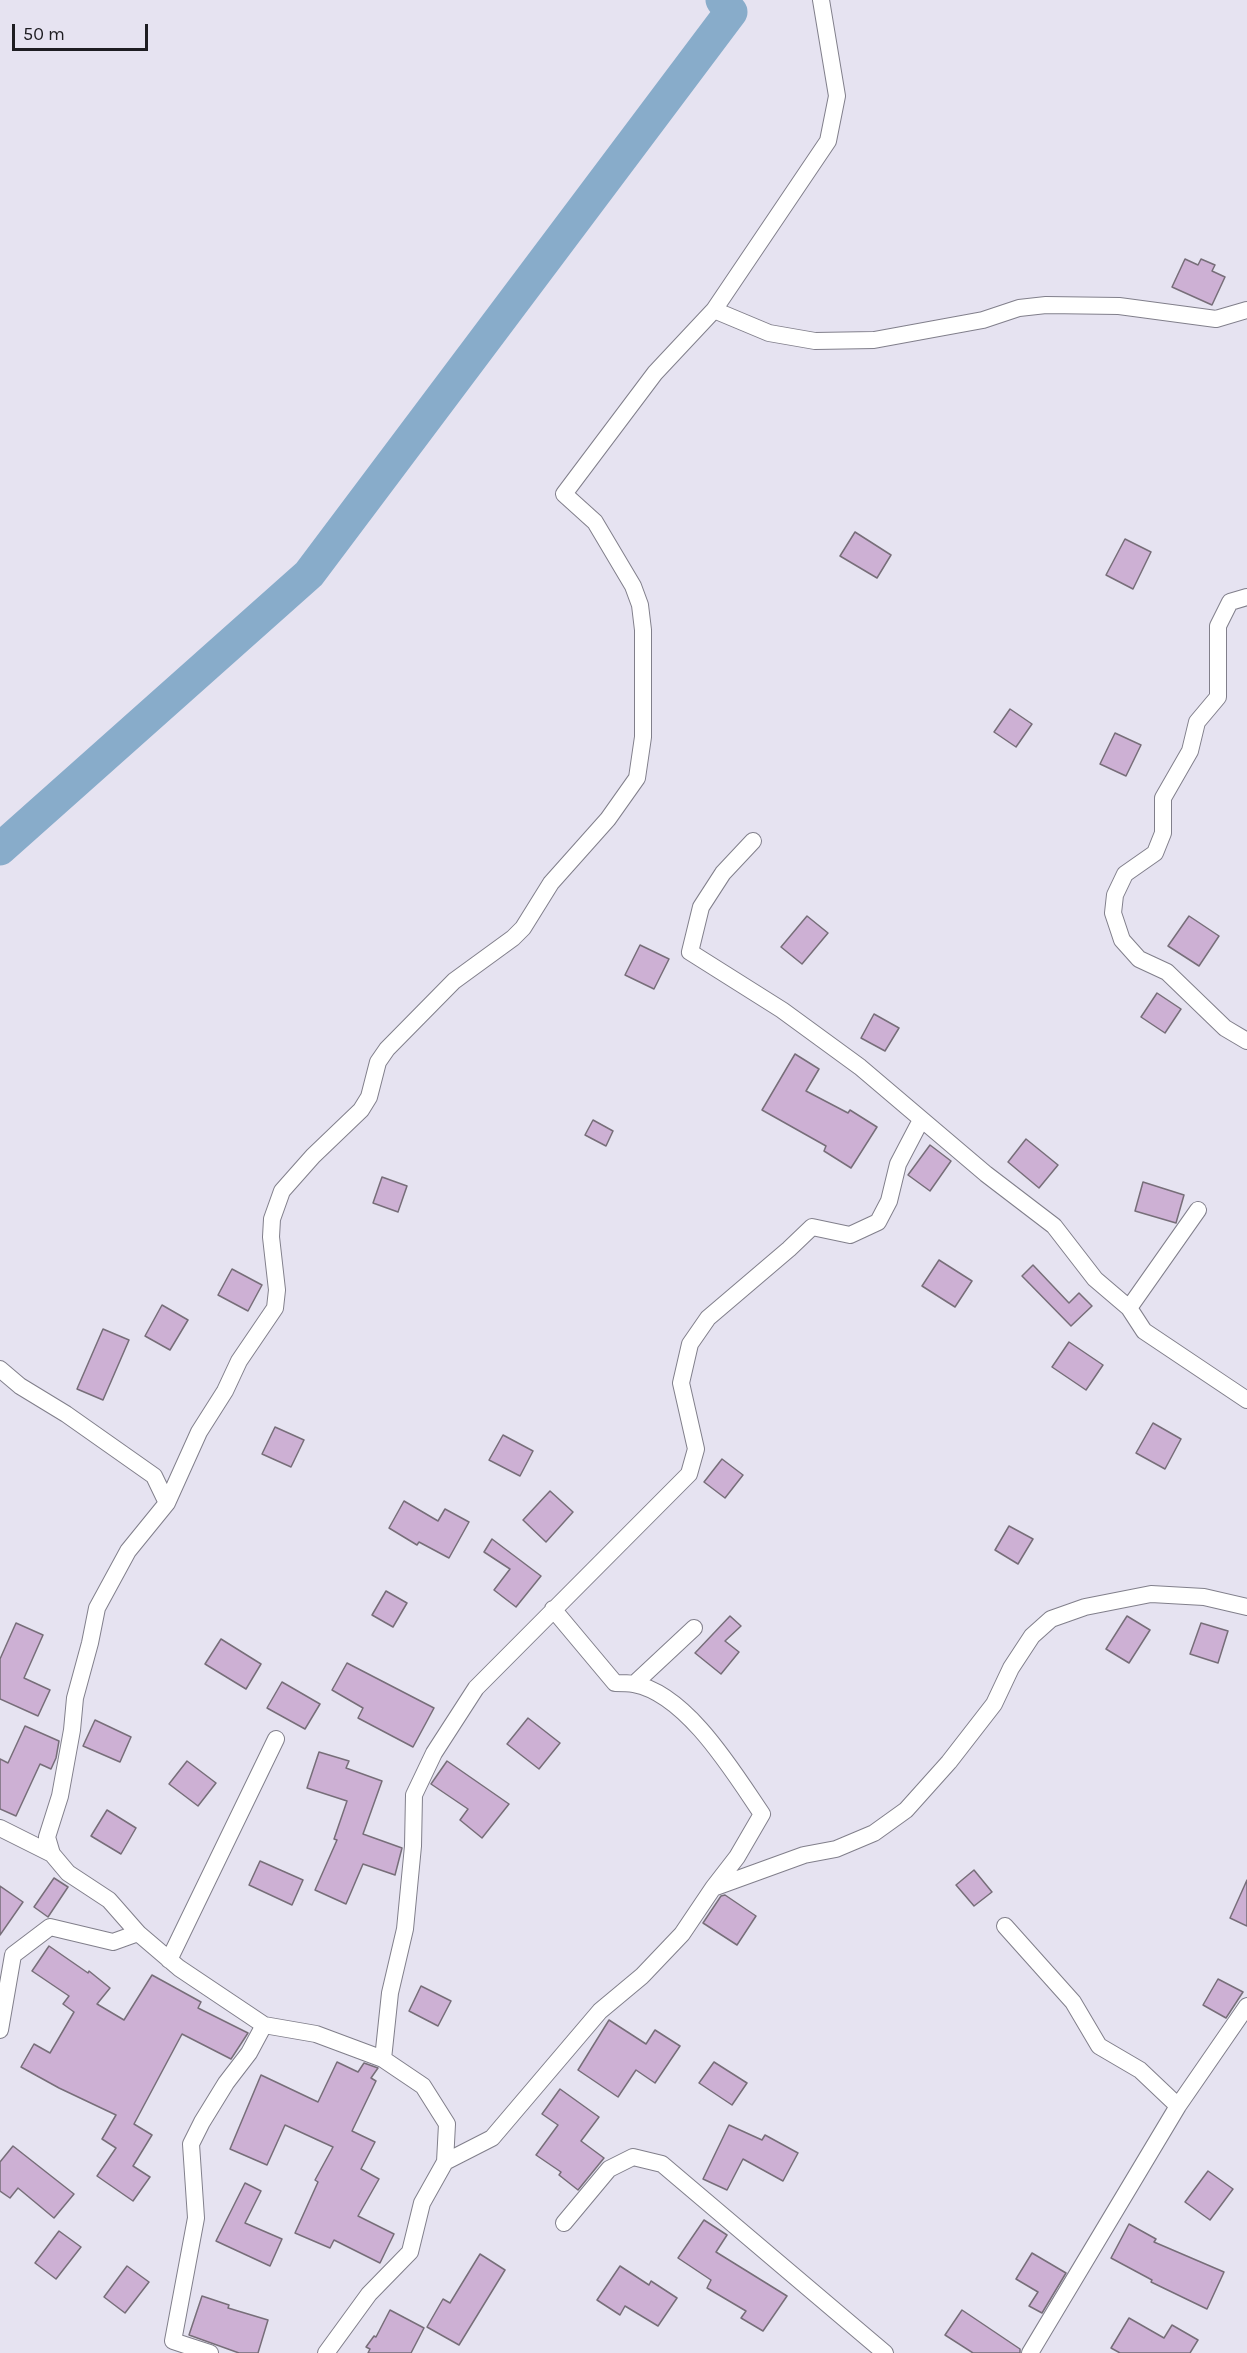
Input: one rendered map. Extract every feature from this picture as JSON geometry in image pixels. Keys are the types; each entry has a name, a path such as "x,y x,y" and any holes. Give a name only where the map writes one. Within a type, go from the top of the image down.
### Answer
{"street":[{"path":"52,1854 47,1837 60,1796 72,1730 75,1698 97,1608 128,1551 167,1503 199,1432 225,1391 239,1361 275,1308 277,1290 271,1237 272,1219 282,1191 313,1156 361,1110 369,1097 378,1062 387,1049 454,981 513,938 523,928 551,883 608,819 637,778 643,737 643,630 640,605 633,586 595,522 564,494 655,372 714,310 828,141 837,96 821,0"},
{"path":"714,310 769,333 815,341 874,340 983,320 1019,308 1119,306 1216,319 1247,310"},
{"path":"1247,597 1230,602 1218,626 1218,697 1197,722 1190,751 1163,798 1163,833 1155,853 1125,874 1115,895 1113,914 1122,940 1139,959 1167,972 1225,1028 1247,1041"},
{"path":"753,841 723,873 701,908 690,952 782,1010 860,1067 921,1120 1054,1226 1095,1279 1129,1308 1144,1331 1247,1400"},
{"path":"383,2059 390,1993 405,1929 413,1846 414,1795 434,1753 476,1688 689,1474 696,1449 681,1383 690,1344 708,1318 789,1250 812,1227 850,1235 878,1222 889,1201 897,1164 921,1120"},
{"path":"1129,1308 1198,1210"},
{"path":"0,1369 20,1386 66,1414 154,1476 167,1503"},
{"path":"713,1888 804,1855 836,1849 874,1833 906,1810 949,1762 994,1704 1011,1668 1032,1636 1051,1618 1085,1607 1151,1594 1204,1597 1247,1607"},
{"path":"445,2162 492,2138 600,2011 642,1976 682,1934 736,1857 762,1815 695,1722 655,1692 634,1684 615,1683 553,1609"},
{"path":"634,1684 694,1628"},
{"path":"169,1960 276,1739"},
{"path":"0,1828 52,1854 68,1873 109,1900 138,1933 169,1960 264,2025 316,2034 383,2059 423,2086 447,2124 445,2162 422,2203 410,2252 369,2294 326,2353"},
{"path":"1005,1926 1073,2002 1099,2046 1140,2070 1178,2106"},
{"path":"0,2030 13,1955 50,1927 113,1942 138,1933"},
{"path":"1030,2353 1178,2106 1247,2006"},
{"path":"210,2353 173,2341 196,2218 192,2144 202,2122 226,2083 249,2053 264,2025"},
{"path":"564,2223 609,2169 633,2157 662,2164 885,2353"}],"building":[{"path":"1185,259 1198,265 1201,259 1215,265 1212,271 1225,277 1212,305 1172,287"},
{"path":"855,532 891,555 877,578 840,556"},
{"path":"1125,539 1151,552 1133,589 1106,575"},
{"path":"1010,709 1032,724 1016,747 994,732"},
{"path":"1115,733 1141,745 1126,776 1100,764"},
{"path":"807,916 828,933 802,964 781,947"},
{"path":"1189,916 1219,936 1199,966 1168,946"},
{"path":"640,945 669,959 654,989 625,975"},
{"path":"1157,993 1181,1009 1165,1033 1141,1017"},
{"path":"874,1014 899,1028 885,1051 861,1038"},
{"path":"795,1054 819,1069 806,1091 848,1113 850,1110 877,1127 851,1168 824,1151 826,1146 762,1110"},
{"path":"593,1120 613,1131 606,1146 585,1135"},
{"path":"1026,1139 1058,1165 1039,1188 1008,1162"},
{"path":"930,1145 951,1161 930,1191 908,1175"},
{"path":"382,1177 407,1186 398,1212 373,1203"},
{"path":"1143,1182 1184,1195 1176,1223 1135,1211"},
{"path":"939,1260 972,1281 955,1307 922,1286"},
{"path":"1033,1265 1069,1303 1079,1293 1092,1306 1071,1326 1022,1276"},
{"path":"232,1269 262,1285 248,1311 218,1295"},
{"path":"162,1305 188,1320 170,1350 145,1336"},
{"path":"103,1329 129,1340 103,1400 77,1389"},
{"path":"1069,1342 1103,1365 1086,1390 1052,1367"},
{"path":"1153,1423 1181,1439 1165,1469 1136,1453"},
{"path":"275,1427 304,1440 291,1467 262,1454"},
{"path":"503,1435 533,1451 520,1476 489,1460"},
{"path":"722,1459 743,1475 725,1498 704,1482"},
{"path":"550,1491 573,1512 546,1542 523,1520"},
{"path":"404,1501 438,1521 445,1509 469,1522 449,1558 419,1542 417,1545 389,1528"},
{"path":"1009,1526 1033,1539 1018,1564 995,1550"},
{"path":"492,1539 541,1576 516,1607 494,1590 510,1569 484,1552"},
{"path":"386,1591 407,1603 393,1627 372,1615"},
{"path":"730,1616 741,1626 725,1641 739,1652 721,1674 695,1653"},
{"path":"1127,1616 1150,1630 1129,1663 1106,1649"},
{"path":"16,1623 43,1635 24,1678 50,1690 38,1716 0,1699 0,1659"},
{"path":"1201,1623 1228,1631 1218,1663 1190,1654"},
{"path":"221,1639 261,1664 246,1689 205,1664"},
{"path":"347,1663 434,1708 413,1747 358,1718 363,1708 332,1690"},
{"path":"282,1682 320,1704 305,1729 267,1708"},
{"path":"528,1718 560,1743 539,1769 507,1744"},
{"path":"95,1720 131,1737 120,1762 83,1746"},
{"path":"25,1726 59,1741 51,1769 40,1764 16,1816 0,1809 0,1759 8,1763"},
{"path":"319,1752 349,1761 346,1768 382,1781 363,1834 402,1848 395,1875 363,1864 346,1904 315,1890 337,1840 334,1839 347,1801 307,1788"},
{"path":"187,1761 216,1783 198,1806 169,1784"},
{"path":"447,1761 509,1804 482,1838 460,1820 468,1809 431,1784"},
{"path":"107,1810 136,1828 121,1854 91,1836"},
{"path":"260,1861 303,1880 292,1905 249,1885"},
{"path":"974,1870 992,1892 974,1906 956,1885"},
{"path":"54,1878 68,1887 48,1917 34,1907"},
{"path":"1247,1880 1247,1926 1230,1918"},
{"path":"0,1886 23,1902 0,1935"},
{"path":"725,1895 756,1916 737,1945 703,1923 721,1896"},
{"path":"49,1946 88,1973 89,1971 110,1988 97,2004 124,2020 152,1975 201,2002 198,2008 248,2033 231,2059 182,2034 134,2124 152,2135 133,2166 150,2177 133,2201 97,2176 116,2148 102,2139 116,2115 21,2067 34,2044 50,2053 74,2012 63,2004 69,1996 32,1971"},
{"path":"1218,1979 1243,1992 1226,2018 1203,2005"},
{"path":"421,1986 451,2001 438,2026 409,2011"},
{"path":"609,2020 646,2044 655,2030 680,2046 655,2083 636,2070 618,2097 578,2070"},
{"path":"337,2062 358,2072 364,2063 378,2068 371,2078 376,2081 352,2131 375,2142 361,2169 379,2179 358,2216 394,2234 380,2263 334,2240 330,2248 295,2233 318,2182 315,2180 333,2147 285,2125 267,2165 230,2149 261,2075 318,2102"},
{"path":"714,2062 747,2083 732,2105 699,2083"},
{"path":"560,2089 599,2117 581,2141 604,2158 578,2190 559,2175 561,2172 536,2155 558,2125 542,2114"},
{"path":"729,2125 762,2140 765,2135 798,2153 783,2181 743,2159 727,2190 703,2179"},
{"path":"13,2146 74,2194 54,2218 18,2188 10,2198 0,2191 0,2162"},
{"path":"1208,2171 1233,2189 1210,2220 1185,2202"},
{"path":"245,2183 261,2191 245,2223 282,2239 270,2266 216,2241"},
{"path":"704,2220 727,2235 716,2252 787,2296 763,2331 741,2318 746,2311 707,2288 711,2280 678,2258"},
{"path":"1129,2224 1156,2239 1154,2242 1224,2272 1207,2309 1151,2282 1152,2280 1111,2258"},
{"path":"59,2231 81,2247 56,2279 35,2263"},
{"path":"1032,2253 1066,2273 1042,2313 1029,2306 1038,2292 1016,2279"},
{"path":"480,2254 505,2270 459,2345 427,2327 443,2299 450,2303"},
{"path":"127,2266 149,2282 125,2313 104,2297"},
{"path":"620,2266 649,2285 651,2281 677,2298 658,2326 625,2306 620,2315 597,2300"},
{"path":"202,2296 229,2305 228,2308 268,2320 258,2353 239,2353 189,2335"},
{"path":"390,2310 424,2328 411,2353 368,2353 370,2349 366,2347 374,2336 376,2337"},
{"path":"962,2310 1020,2349 1020,2353 973,2353 945,2335"},
{"path":"1129,2318 1164,2338 1172,2325 1198,2340 1190,2353 1120,2353 1111,2348"}],"waterway":[{"path":"0,849 309,574 731,12 722,0"}]}
